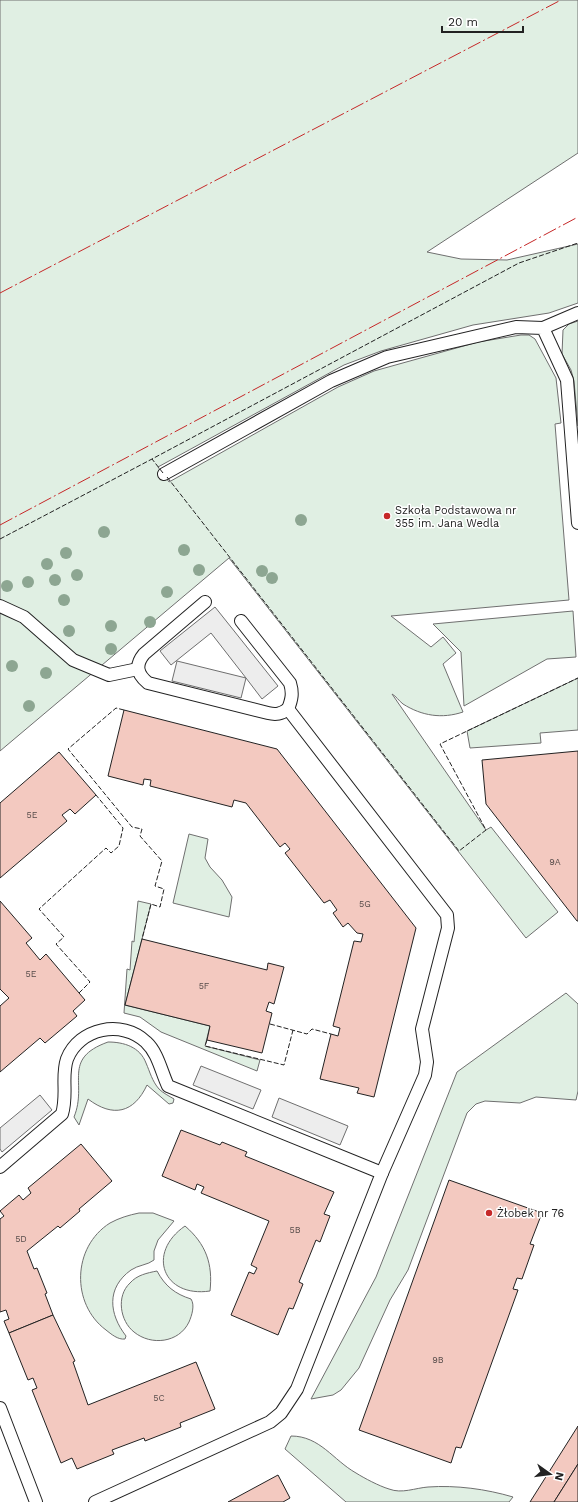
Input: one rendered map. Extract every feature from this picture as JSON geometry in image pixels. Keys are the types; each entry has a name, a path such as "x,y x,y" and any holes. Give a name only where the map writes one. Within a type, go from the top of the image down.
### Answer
{"lane":[{"path":"164,474 331,381 387,357 516,327 543,328 578,313"},
{"path":"543,328 567,380 578,523"},
{"path":"205,602 144,654 139,660 138,669 142,677 148,683 275,715 283,713 288,709 292,699 290,683 241,621"},
{"path":"0,606 24,617 73,660 109,675 138,669"},
{"path":"95,1502 270,1422 281,1413 300,1382 382,1173 425,1075 427,1050 422,1029 448,928 447,915 288,709"},
{"path":"0,1167 62,1114 66,1102 64,1074 67,1059 75,1045 88,1035 102,1029 118,1029 134,1033 146,1042 156,1055 168,1086 382,1173"},
{"path":"0,1408 36,1502"}],"green space":[{"path":"0,0 578,0 578,153 427,252 461,259 507,260 578,244 578,303 549,313 473,325 381,351 344,365 158,467 169,482 338,387 374,371 478,342 521,335 529,335 535,339 556,378 561,423 555,424 569,600 391,616 431,647 443,637 456,653 443,664 463,712 440,716 425,714 403,704 392,694 486,830 491,827 558,912 526,938 229,558 0,751"},
{"path":"578,321 578,426 574,381 571,370 562,354 563,330 569,324"},
{"path":"573,611 576,657 547,659 464,706 461,652 433,624"},
{"path":"578,678 578,730 540,733 541,743 470,748 467,731"},
{"path":"189,834 208,839 205,858 210,867 222,880 232,897 229,917 173,903"},
{"path":"138,901 151,904 125,1005 210,1026 205,1046 260,1060 257,1071 161,1032 140,1017 124,1013 127,969 130,970 132,941 134,942"},
{"path":"566,993 578,1004 578,1091 576,1100 536,1097 520,1103 485,1101 476,1104 467,1113 408,1270 390,1300 359,1368 341,1390 333,1395 311,1399 376,1277 457,1072"},
{"path":"108,1042 125,1044 136,1049 143,1058 153,1080 159,1089 174,1099 173,1103 169,1104 147,1085 136,1102 122,1110 106,1109 88,1099 79,1125 74,1117 78,1105 80,1064 85,1056 94,1049"},
{"path":"139,1213 153,1213 174,1221 158,1240 154,1251 154,1260 131,1270 117,1285 113,1302 116,1319 126,1336 125,1339 122,1339 117,1338 106,1330 95,1319 87,1306 82,1291 81,1276 83,1261 88,1246 97,1233 113,1221"},
{"path":"185,1226 203,1247 209,1263 211,1281 210,1291 194,1291 181,1288 171,1281 165,1271 163,1260 166,1249 173,1237"},
{"path":"157,1271 163,1281 171,1289 180,1295 191,1299 193,1307 189,1322 179,1334 172,1338 156,1341 141,1336 129,1327 123,1315 121,1301 126,1288 133,1280 142,1275"},
{"path":"291,1436 301,1437 318,1444 359,1475 381,1486 394,1490 404,1491 428,1487 460,1487 513,1497 509,1502 346,1502 285,1449"}],"shaded area":[{"path":"215,607 278,686 262,699 211,633 171,665 160,651"},
{"path":"177,661 246,678 241,698 172,681"},
{"path":"201,1066 261,1090 253,1109 193,1085"},
{"path":"40,1095 52,1110 2,1152 0,1149 0,1128"},
{"path":"279,1098 348,1126 340,1145 272,1117"}],"building":[{"path":"124,710 277,749 416,928 374,1097 357,1093 359,1088 320,1079 331,1034 338,1036 340,1028 333,1026 354,941 361,942 363,934 357,933 348,923 343,927 333,913 337,910 330,900 324,903 285,853 290,849 285,843 280,847 246,803 234,800 232,807 150,786 151,780 144,779 143,785 108,776"},
{"path":"578,751 577,921 486,804 482,760"},
{"path":"59,752 96,795 75,814 70,809 62,815 67,821 0,878 0,803"},
{"path":"0,901 32,938 26,943 40,960 46,954 85,1000 73,1011 77,1016 45,1043 40,1038 0,1072 0,1006 9,998 0,989"},
{"path":"142,939 267,970 268,963 284,967 274,1004 269,1002 266,1011 272,1013 262,1053 207,1040 210,1026 125,1005"},
{"path":"181,1130 220,1145 222,1142 247,1152 245,1156 334,1192 324,1214 330,1216 320,1242 316,1240 299,1282 303,1284 293,1309 289,1308 278,1335 231,1315 249,1272 254,1274 257,1268 251,1265 269,1221 201,1193 204,1187 197,1184 195,1190 162,1176"},
{"path":"81,1144 112,1181 79,1209 80,1211 60,1228 58,1226 27,1251 34,1269 37,1268 47,1293 45,1294 53,1315 9,1333 4,1321 9,1319 6,1310 0,1312 0,1219 4,1216 0,1211 19,1195 23,1200 31,1193 28,1188"},
{"path":"449,1180 542,1213 530,1244 534,1245 522,1279 517,1278 513,1289 518,1290 461,1448 456,1447 451,1463 359,1430"},
{"path":"53,1315 75,1361 73,1362 88,1405 196,1362 215,1409 180,1423 181,1427 145,1441 144,1438 112,1450 114,1454 77,1469 72,1458 61,1463 32,1390 37,1388 33,1378 28,1380 9,1333"},
{"path":"578,1426 578,1464 554,1502 530,1502"},
{"path":"578,1464 578,1502 554,1502"},
{"path":"278,1475 290,1498 283,1502 228,1502"}],"fence":[{"path":"163,473 152,459 519,263 578,243"},
{"path":"0,539 152,459"},
{"path":"167,477 459,851 486,830 440,744 578,678"},
{"path":"124,710 116,708 68,749 132,827 142,829 140,836 162,861 155,886 164,889 160,907 151,904 142,939"},
{"path":"79,993 90,982 56,944 64,937 39,909 106,848 111,853 119,846 123,828 96,795"},
{"path":"270,1024 307,1034 312,1029 331,1034"},
{"path":"207,1040 205,1046 284,1065 293,1030"}],"power":[{"path":"0,293 561,0"},
{"path":"0,525 578,217"}],"place":[{"name":"Szkoła Podstawowa nr 355 im. Jana Wedla","path":"387,516"},
{"name":"Żłobek nr 76","path":"489,1213"}]}
